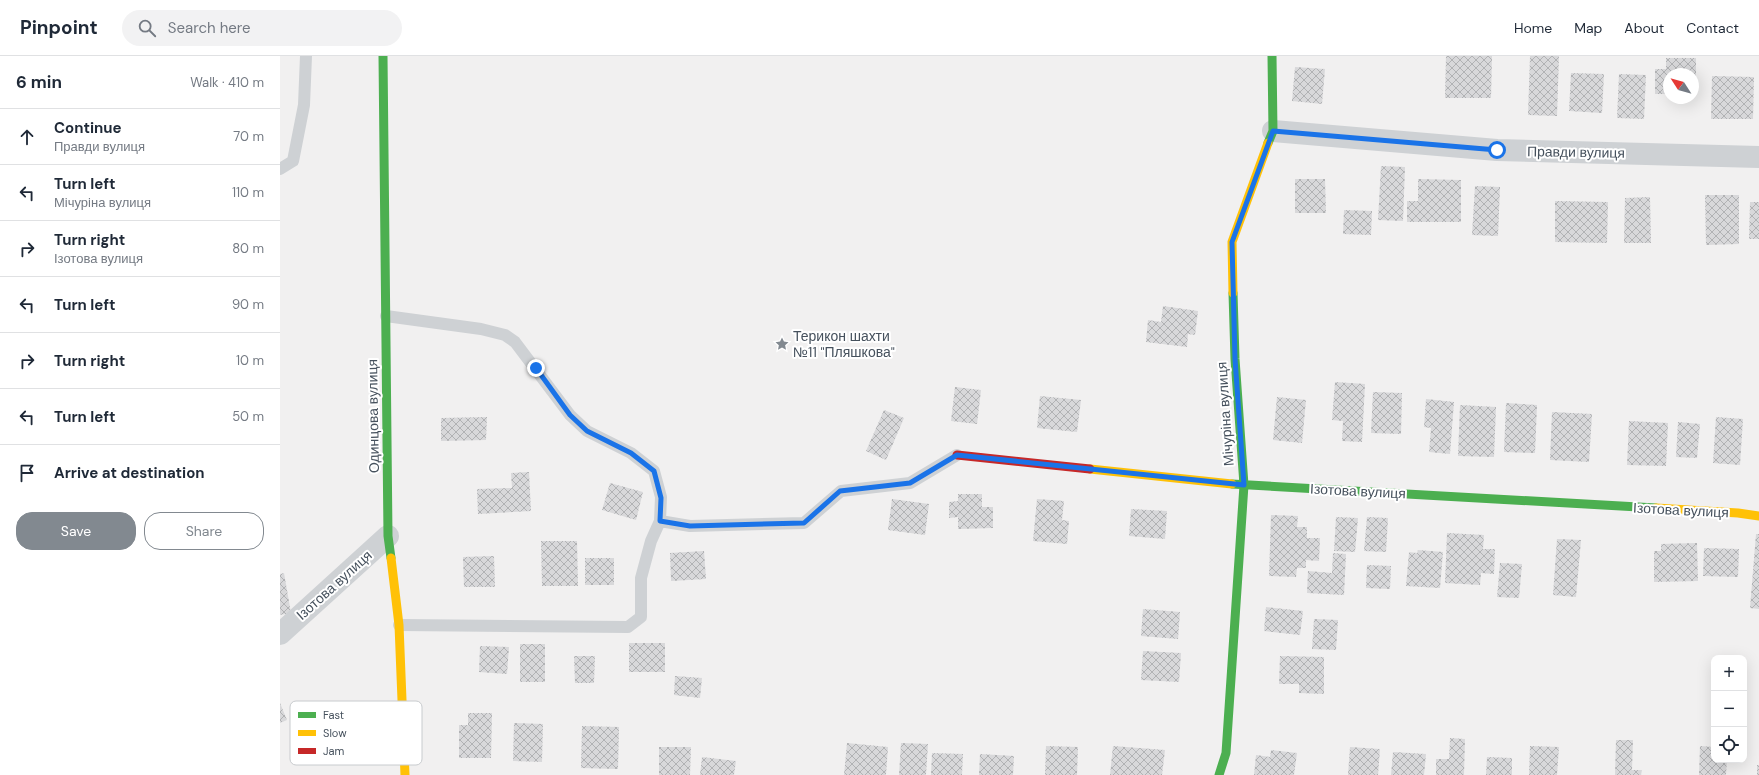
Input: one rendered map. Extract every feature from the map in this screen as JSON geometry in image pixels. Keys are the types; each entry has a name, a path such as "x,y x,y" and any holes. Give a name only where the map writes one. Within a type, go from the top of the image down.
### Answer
{"street":[{"name":"Одинцова вулиця","path":"383,56 388,536 399,625 402,701"},
{"name":"Мічуріна вулиця","path":"1219,775 1226,753 1244,485 1235,359 1232,242 1273,131 1272,56"},
{"name":"Правди вулиця","path":"1273,131 1497,150 1759,157"},
{"name":"Ізотова вулиця","path":"957,455 1244,485 1730,512 1759,516"},
{"name":"Ізотова вулиця","path":"280,634 388,536"},
{"name":"Одинцова вулиця","path":"405,765 405,775"}],"lane":[{"path":"280,169 293,161 304,105 306,56"},
{"path":"386,316 481,329 505,335 516,342 570,415 587,431 631,453 654,471 661,498 660,521 651,541 641,578 641,617 628,627 399,625"},
{"path":"660,521 690,526 804,523 840,491 910,483 957,455"}],"building":[{"path":"1446,56 1492,56 1491,98 1445,98"},
{"path":"1530,56 1559,56 1557,116 1528,115"},
{"path":"1666,58 1696,58 1696,68 1666,68"},
{"path":"1295,67 1325,69 1322,104 1292,101"},
{"path":"1655,69 1663,69 1663,94 1655,94"},
{"path":"1571,73 1604,74 1602,113 1569,111"},
{"path":"1619,74 1646,75 1644,119 1617,118"},
{"path":"1712,76 1754,77 1753,119 1711,119"},
{"path":"1381,166 1405,167 1403,221 1378,220"},
{"path":"1295,179 1325,179 1326,213 1295,213"},
{"path":"1418,179 1461,180 1461,222 1407,222 1407,201 1418,201"},
{"path":"1475,186 1500,187 1498,236 1472,235"},
{"path":"1705,195 1739,195 1739,244 1706,245"},
{"path":"1650,197 1651,243 1624,243 1625,198"},
{"path":"1555,201 1608,202 1607,243 1555,242"},
{"path":"1750,202 1759,202 1759,239 1749,239"},
{"path":"1344,210 1372,211 1371,235 1343,234"},
{"path":"1163,306 1198,311 1195,335 1188,334 1187,347 1146,342 1148,320 1161,322"},
{"path":"1335,382 1365,384 1362,442 1342,441 1343,421 1332,420"},
{"path":"955,387 981,390 977,424 951,421"},
{"path":"1373,392 1402,393 1401,434 1371,433"},
{"path":"1040,396 1081,400 1077,432 1037,428"},
{"path":"1277,397 1306,400 1302,443 1273,440"},
{"path":"1426,399 1454,402 1450,454 1429,452 1431,428 1424,427"},
{"path":"1506,403 1537,405 1535,453 1504,452"},
{"path":"1460,405 1496,407 1494,457 1458,456"},
{"path":"884,410 904,418 886,460 866,451"},
{"path":"1552,412 1592,414 1589,462 1550,460"},
{"path":"487,417 486,440 441,441 441,418"},
{"path":"1716,417 1743,419 1740,465 1713,463"},
{"path":"1629,421 1668,423 1666,466 1627,465"},
{"path":"1678,422 1700,424 1697,458 1676,457"},
{"path":"529,472 531,511 478,514 477,489 512,488 511,473"},
{"path":"610,483 643,492 636,520 602,510"},
{"path":"958,494 982,494 982,507 993,507 993,528 958,529 958,517 949,518 949,502 958,501"},
{"path":"892,499 929,504 925,535 888,530"},
{"path":"1037,499 1064,501 1062,520 1069,521 1067,544 1033,541"},
{"path":"1131,509 1167,511 1165,539 1129,536"},
{"path":"1271,515 1298,516 1297,527 1307,527 1307,538 1320,538 1319,561 1306,560 1306,568 1297,568 1296,577 1269,576"},
{"path":"1336,517 1358,518 1355,552 1334,551"},
{"path":"1367,517 1388,518 1386,552 1364,551"},
{"path":"1447,533 1484,535 1483,549 1495,549 1494,574 1481,573 1480,585 1445,583"},
{"path":"1756,534 1759,534 1759,609 1750,608"},
{"path":"1557,539 1581,540 1576,597 1553,595"},
{"path":"541,541 577,541 578,586 542,586"},
{"path":"1697,543 1698,581 1654,582 1654,551 1661,551 1661,544"},
{"path":"1704,548 1739,549 1738,577 1703,576"},
{"path":"1418,550 1443,552 1440,588 1406,586 1409,552 1417,553"},
{"path":"704,551 706,579 671,581 670,553"},
{"path":"1333,553 1346,554 1344,595 1307,593 1308,571 1332,573"},
{"path":"494,556 495,587 464,587 463,557"},
{"path":"585,558 614,558 614,585 585,585"},
{"path":"1500,563 1522,564 1519,598 1497,597"},
{"path":"1367,565 1391,566 1390,589 1366,588"},
{"path":"284,573 291,613 280,615 280,574"},
{"path":"1266,607 1303,611 1300,635 1264,631"},
{"path":"1143,609 1180,612 1178,639 1141,636"},
{"path":"1314,619 1338,620 1336,650 1312,649"},
{"path":"629,643 665,643 665,672 629,672"},
{"path":"520,644 545,644 545,682 520,682"},
{"path":"480,646 509,647 507,674 479,672"},
{"path":"1143,651 1181,653 1179,682 1141,680"},
{"path":"574,656 595,656 594,683 575,683"},
{"path":"1280,656 1324,657 1324,694 1299,693 1299,684 1279,684"},
{"path":"675,676 702,678 700,698 674,695"},
{"path":"280,703 287,720 280,723"},
{"path":"468,713 492,713 491,758 459,758 459,725 468,725"},
{"path":"514,723 543,724 542,762 513,761"},
{"path":"582,726 619,727 618,769 581,768"},
{"path":"1450,738 1465,739 1464,775 1436,775 1436,759 1449,759"},
{"path":"1616,740 1633,740 1632,770 1642,770 1641,775 1615,775"},
{"path":"847,743 888,747 886,775 844,775"},
{"path":"901,743 928,744 926,775 899,775"},
{"path":"1046,746 1078,747 1077,775 1045,775"},
{"path":"1113,746 1165,750 1162,775 1110,775"},
{"path":"1530,746 1559,747 1557,775 1529,775"},
{"path":"1700,746 1711,747 1711,763 1727,763 1726,775 1699,775"},
{"path":"659,747 691,747 690,775 659,775"},
{"path":"1350,747 1380,749 1378,775 1348,775"},
{"path":"1271,750 1297,753 1294,775 1254,775 1256,755 1270,757"},
{"path":"1393,752 1426,754 1424,775 1391,775"},
{"path":"932,753 963,754 962,775 931,775"},
{"path":"980,754 1014,756 1013,775 979,775"},
{"path":"702,757 736,761 734,775 700,775"},
{"path":"1487,757 1512,758 1512,775 1486,775"},
{"path":"1757,765 1759,765 1759,775 1757,775"}],"traffic: fast":[{"path":"383,56 388,536 391,558"},
{"path":"1268,143 1273,131 1272,56"},
{"path":"1219,775 1226,753 1244,485 1235,359 1233,293"},
{"path":"1232,484 1656,508"}],"traffic: slow":[{"path":"1233,293 1232,242 1268,143"},
{"path":"1090,469 1232,484"},
{"path":"1656,508 1738,513 1759,516"},
{"path":"391,558 399,625 402,701"},
{"path":"405,765 405,775"}],"traffic: jam":[{"path":"957,455 1090,469"}],"place":[{"name":"Терикон шахти №11 \"Пляшкова\"","path":"782,344"}],"route":[{"path":"536,368 570,415 587,431 631,453 654,471 661,498 660,521 690,526 804,523 840,491 910,483 957,455 1244,485 1235,359 1232,242 1273,131 1497,150"}]}
